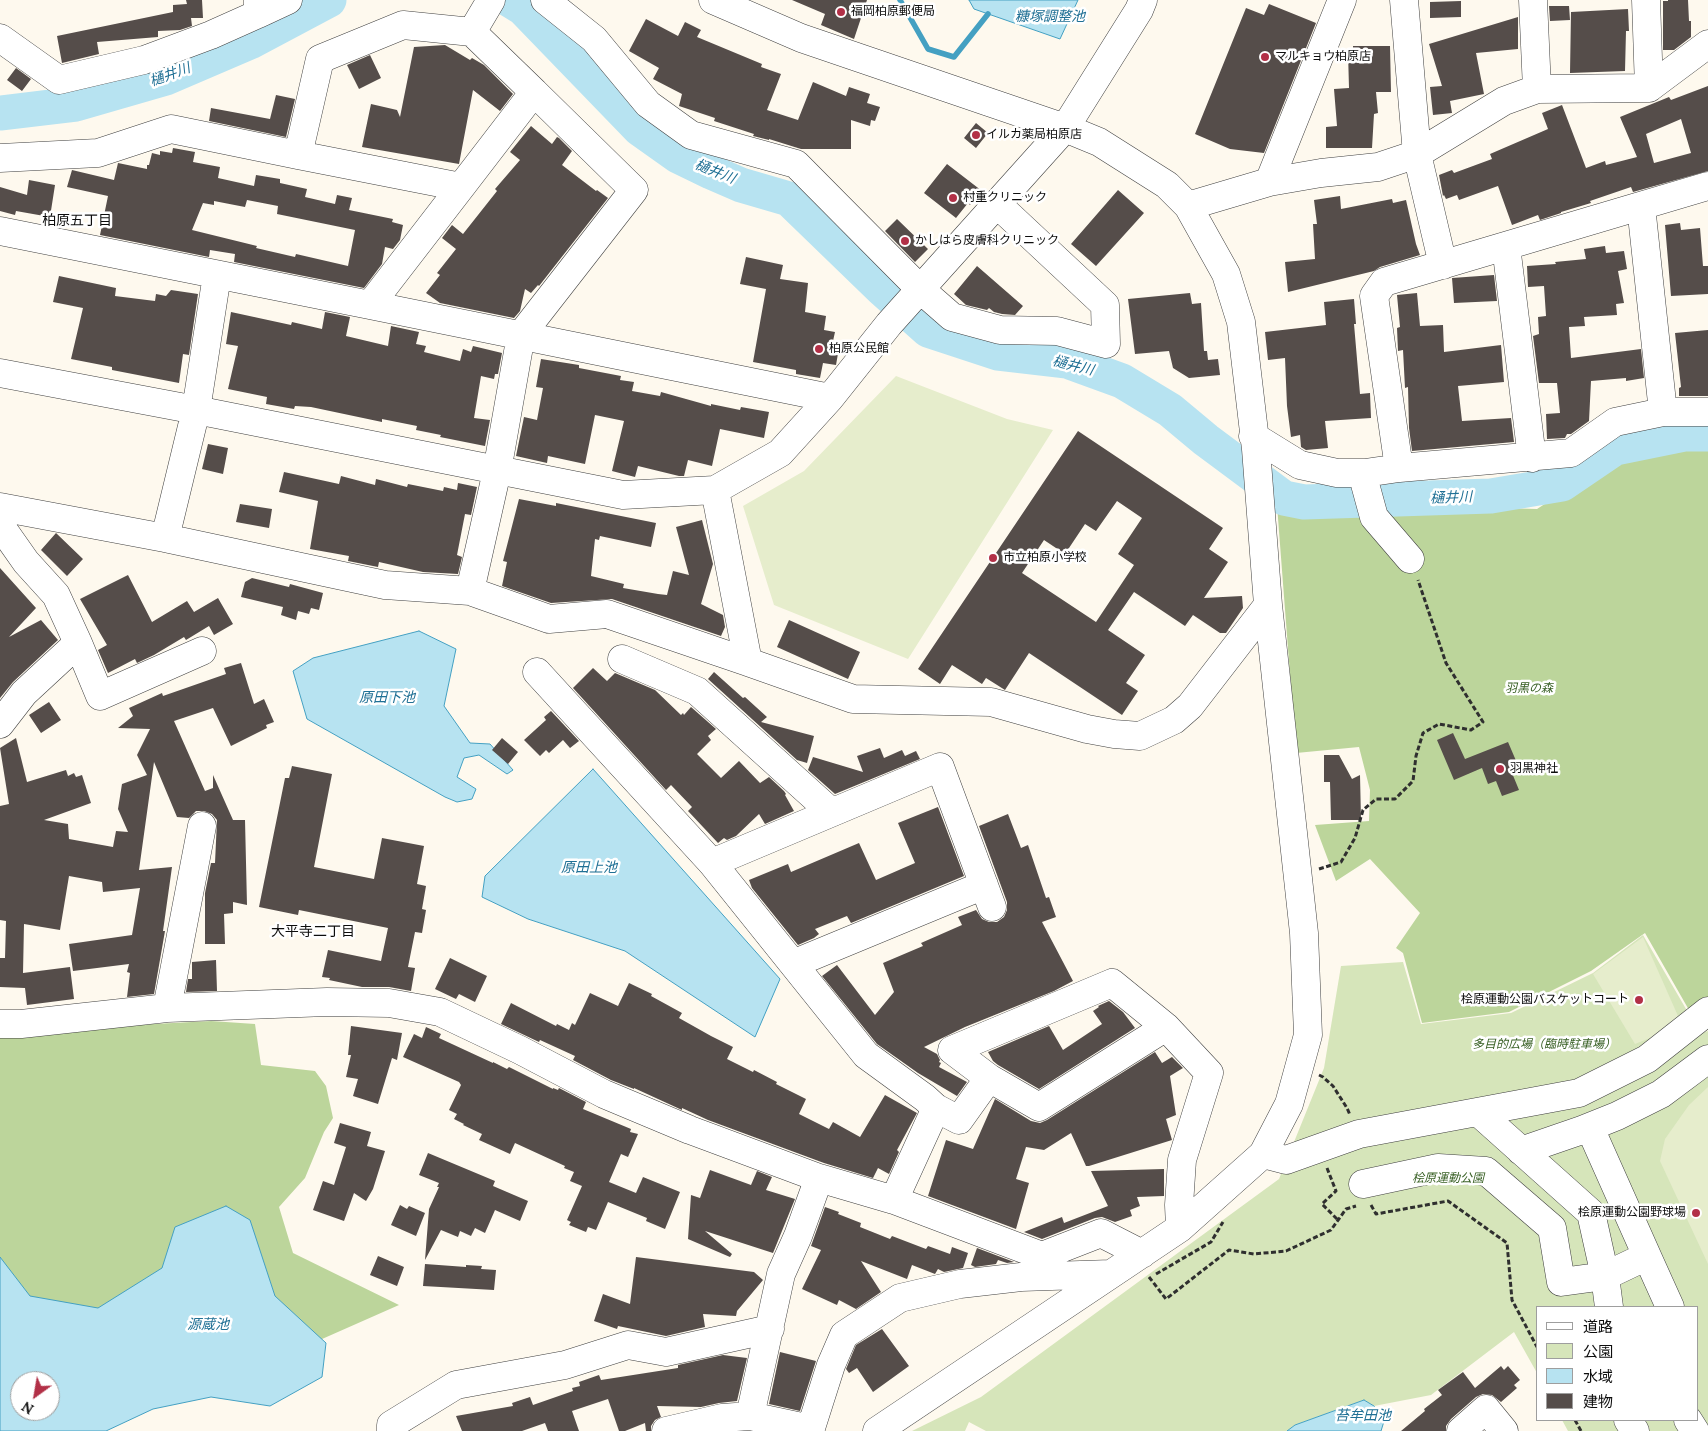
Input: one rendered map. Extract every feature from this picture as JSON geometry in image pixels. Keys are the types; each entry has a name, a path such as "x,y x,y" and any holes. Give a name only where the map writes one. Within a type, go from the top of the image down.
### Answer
{"street":[{"path":"0,38 59,80 144,60 211,35 258,7 288,0"},
{"path":"545,0 594,39 648,104 692,135 796,164 917,292 952,317 1000,330 1056,331 1106,344 1105,304 997,204"},
{"path":"713,0 801,38 1065,128 1107,147 1167,185 1188,206 1226,274 1241,322 1254,442 1268,605 1304,934 1308,1035 1289,1104 1263,1154 1180,1228 878,1431"},
{"path":"0,373 623,495 716,490 780,453 830,398 889,324 1065,128 1139,10 1143,0"},
{"path":"1269,182 1342,0"},
{"path":"1404,0 1417,154 1443,264"},
{"path":"1532,0 1538,89"},
{"path":"1646,0 1649,88"},
{"path":"298,155 320,58 403,25 483,14 534,92 634,190 521,335 497,471 470,591"},
{"path":"1188,206 1269,182 1321,173 1378,167 1417,154 1504,101 1538,89 1649,88 1708,44"},
{"path":"370,305 534,92"},
{"path":"0,158 98,152 171,129 461,187"},
{"path":"1399,468 1374,296 1384,282 1708,186"},
{"path":"1641,206 1663,412"},
{"path":"0,231 830,398"},
{"path":"1506,246 1532,458"},
{"path":"165,538 196,410 217,275"},
{"path":"1254,442 1300,465 1337,474 1365,478 1399,468 1532,458 1571,453 1615,422 1663,412 1708,412"},
{"path":"1365,478 1374,516 1410,559"},
{"path":"716,490 748,662"},
{"path":"0,507 165,538 385,585 470,591 549,619 606,614 853,699 991,702 1086,729 1114,734 1140,736 1174,720 1190,706 1268,605"},
{"path":"0,525 26,562 56,595 100,696 202,651"},
{"path":"0,724 24,692 78,643"},
{"path":"622,659 697,691 831,812"},
{"path":"536,672 712,863 866,1055 936,1108 959,1120 989,1078"},
{"path":"712,863 940,767 988,896 793,964"},
{"path":"166,1008 202,826"},
{"path":"1166,1027 1039,1107 989,1078 952,1050 1112,983 1166,1027 1209,1072 1182,1160 1178,1205 1180,1228"},
{"path":"0,1024 21,1024 166,1008 327,1002 389,1004 440,1012 520,1050 604,1094 690,1130 819,1178 894,1200 1042,1256 1101,1233 1138,1256"},
{"path":"1263,1154 1286,1160 1356,1135 1580,1093 1647,1059 1708,1011"},
{"path":"1521,1151 1617,1116 1661,1094 1708,1059"},
{"path":"894,1200 936,1108"},
{"path":"1478,1112 1591,1213 1610,1306"},
{"path":"1594,1137 1670,1306"},
{"path":"1367,1193 1438,1168 1486,1171 1552,1228 1561,1282 1605,1276 1647,1256"},
{"path":"750,1416 781,1274 798,1236 819,1178"},
{"path":"666,1431 722,1418 750,1416 811,1430 831,1365 844,1335 900,1298 960,1284 1021,1277 1111,1274"},
{"path":"391,1431 391,1425 456,1384 566,1365 628,1345 666,1352 770,1329"},
{"path":"1460,1431 1486,1409 1504,1431"}],"path":[{"path":"1316,870 1342,862 1355,838 1363,810 1376,799 1395,799 1413,781 1416,756 1423,733 1440,724 1471,730 1483,722 1446,663 1410,559"},
{"path":"1317,1075 1329,1082 1340,1096 1347,1108 1356,1135"},
{"path":"1326,1163 1336,1191 1322,1204 1338,1220"},
{"path":"1138,1256 1166,1299 1229,1250 1254,1254 1286,1251 1331,1230 1346,1208 1367,1193 1376,1214 1448,1201 1507,1243 1512,1300 1536,1345"}],"green space":[{"path":"896,376 1007,419 1053,430 908,659 774,605 743,506 804,471"},
{"name":"羽黒の森","path":"1671,445 1708,448 1708,1030 1701,1031 1645,933 1591,971 1509,1012 1422,1023 1403,953 1396,948 1420,913 1370,859 1336,881 1315,825 1369,821 1370,790 1359,747 1296,753 1277,505 1304,515 1433,506 1537,509 1591,474"},
{"name":"桧原運動公園","path":"1643,935 1700,1033 1708,1031 1708,1431 1568,1431 1563,1421 1698,1421 1698,1306 1536,1306 1536,1371 1514,1332 1431,1395 1374,1406 1364,1400 1295,1425 1287,1431 986,1431 969,1422 965,1431 912,1431 981,1397 1279,1179 1324,1068 1341,966 1403,962 1421,1024 1511,1013 1593,973"},
{"name":"桧原運動公園バスケットコート","path":"1643,937 1682,1025 1635,1044 1593,974"},
{"path":"211,1021 255,1024 261,1065 315,1071 326,1086 333,1118 324,1132 305,1178 279,1207 293,1253 399,1305 313,1343 156,1285 90,1321 25,1305 0,1272 0,1030 22,1031"},
{"name":"桧原運動公園野球場","path":"1708,1087 1708,1264 1660,1161 1665,1139 1689,1105"}],"water":[{"name":"糠塚調整池","path":"969,0 1078,0 1060,39 974,9"},
{"name":"原田下池","path":"419,631 456,649 444,706 470,743 490,744 513,770 507,774 479,755 464,758 457,777 476,789 472,799 457,802 445,797 307,719 293,671 313,658"},
{"name":"原田上池","path":"593,769 780,979 755,1037 625,951 528,919 482,897 485,876"},
{"name":"源蔵池","path":"226,1206 250,1220 275,1296 326,1343 322,1377 270,1406 211,1397 153,1409 106,1431 0,1431 0,1257 30,1296 98,1308 162,1268 175,1227"},
{"name":"苔牟田池","path":"1364,1400 1374,1406 1385,1418 1381,1431 1287,1431 1295,1425"}],"building":[{"path":"186,0 202,0 203,18 191,18 192,26 180,30 158,31 158,37 97,42 99,54 62,63 57,36 173,12 173,5 187,4"},
{"path":"792,0 867,0 854,39 821,25 825,14"},
{"path":"1688,0 1689,21 1691,21 1691,37 1674,50 1663,50 1663,1"},
{"path":"1461,1 1461,17 1430,18 1430,2"},
{"name":"マルキョウ柏原店","path":"1269,4 1316,23 1264,153 1230,149 1195,134 1246,8 1264,15"},
{"path":"1549,6 1569,6 1570,20 1550,21"},
{"path":"1628,9 1629,31 1626,31 1625,71 1570,73 1571,12"},
{"path":"1518,17 1518,49 1476,53 1484,94 1450,101 1452,113 1433,115 1430,87 1442,86 1429,44"},
{"path":"646,19 678,36 685,22 701,30 697,37 762,64 761,67 781,74 767,110 798,120 813,82 846,96 849,87 870,94 867,103 880,107 875,121 871,120 870,126 851,120 851,149 801,149 753,136 754,134 714,121 715,118 679,106 682,94 653,79 659,68 629,51"},
{"path":"445,45 470,60 472,58 484,65 513,94 500,111 473,90 459,164 362,147 371,104 397,110 400,117 414,47"},
{"path":"1353,46 1390,46 1391,92 1376,92 1378,113 1374,114 1372,148 1326,148 1326,127 1337,126 1334,89 1349,88 1348,52 1353,52"},
{"path":"370,55 381,78 359,89 347,65"},
{"path":"16,68 31,79 22,91 7,80"},
{"path":"1708,86 1708,171 1633,192 1631,187 1540,220 1538,215 1512,225 1498,186 1459,200 1457,195 1446,199 1443,196 1439,175 1452,170 1454,173 1492,159 1490,154 1548,129 1542,113 1562,105 1586,168 1605,161 1606,165 1637,157 1620,117 1669,97 1671,100","holes":["1681,119 1691,153 1654,163 1646,134"]},
{"path":"276,95 295,99 286,137 209,121 211,108 270,119"},
{"name":"イルカ薬局柏原店","path":"976,123 988,133 976,148 964,138"},
{"path":"531,126 552,144 557,137 559,138 572,151 562,165 608,198 539,286 531,293 525,289 520,311 514,318 440,303 426,293 440,275 437,273 456,249 442,238 452,225 463,234 497,191 495,189 520,160 510,152"},
{"path":"173,148 195,152 193,162 220,167 218,178 254,186 256,175 280,179 280,183 307,189 305,197 335,204 337,195 352,198 349,210 393,219 392,222 403,225 400,240 393,249 385,247 382,264 364,288 234,262 235,254 210,250 209,257 100,235 108,196 67,187 72,170 114,180 118,163 147,169 152,153 160,155 160,151 172,153","holes":["247,200 278,206 277,214 355,230 348,266 296,254 295,257 192,230 203,203 214,205 214,201 245,207"]},
{"name":"村重クリニック","path":"947,164 982,191 970,205 968,203 956,218 924,193"},
{"path":"29,180 55,185 50,217 16,211 15,215 0,211 0,187 27,195"},
{"path":"1118,190 1144,213 1096,266 1071,244"},
{"path":"1340,196 1341,209 1392,199 1393,203 1406,200 1420,255 1380,267 1374,271 1288,292 1285,262 1315,259 1313,224 1317,224 1314,200"},
{"name":"かしはら皮膚科クリニック","path":"897,219 928,249 915,262 885,231"},
{"path":"1680,223 1681,230 1700,228 1703,266 1708,266 1708,294 1671,296 1665,225"},
{"path":"1605,246 1606,253 1624,251 1627,269 1618,271 1624,303 1616,304 1617,315 1584,317 1585,326 1569,327 1571,358 1641,349 1644,378 1626,381 1626,378 1591,381 1589,421 1571,434 1567,434 1565,438 1547,439 1546,414 1560,413 1557,383 1539,383 1533,336 1539,334 1538,317 1546,316 1544,286 1528,287 1527,266 1586,259 1584,249"},
{"path":"746,257 783,265 780,279 808,283 805,312 826,316 824,330 835,332 833,341 840,342 836,365 823,363 820,378 796,374 796,370 753,362 766,289 740,284"},
{"path":"977,266 1023,306 1015,315 994,312 989,308 987,310 966,305 954,294"},
{"path":"1494,275 1497,301 1454,303 1452,278"},
{"path":"59,276 116,288 115,296 155,301 156,294 166,296 171,290 198,294 189,355 183,354 179,383 112,370 112,367 71,359 83,308 53,302"},
{"path":"1190,293 1192,304 1201,303 1204,351 1207,351 1208,360 1218,359 1220,375 1189,378 1173,368 1169,351 1135,354 1128,299"},
{"path":"1417,293 1420,326 1443,325 1444,352 1501,345 1504,382 1458,386 1462,421 1511,418 1514,442 1412,451 1409,428 1408,387 1405,388 1403,350 1398,351 1397,328 1400,327 1397,295"},
{"path":"1354,299 1356,324 1354,324 1360,394 1370,393 1371,418 1325,421 1328,448 1306,450 1301,447 1300,435 1291,437 1287,406 1285,358 1268,360 1265,332 1326,325 1324,302"},
{"path":"231,312 291,325 292,322 322,329 325,312 350,317 346,336 388,346 391,326 419,332 416,344 426,346 424,352 460,361 463,349 471,352 473,346 502,353 498,374 495,374 494,379 481,376 474,418 490,420 485,446 440,437 441,435 416,430 417,426 382,419 382,422 311,407 295,406 294,409 266,404 267,397 228,389 238,346 226,344"},
{"path":"1708,330 1708,396 1679,396 1679,388 1681,387 1675,333"},
{"path":"541,359 579,365 579,368 621,376 620,380 634,382 632,391 660,396 661,392 711,406 711,404 740,410 741,407 769,412 764,438 720,429 712,466 688,460 684,476 679,476 638,466 635,477 612,471 624,421 595,415 585,464 548,456 547,463 516,456 524,417 537,420 543,388 536,387"},
{"path":"1078,431 1223,528 1209,549 1228,562 1204,598 1242,596 1243,608 1226,633 1220,633 1193,615 1185,626 1134,592 1108,630 1145,655 1126,683 1138,691 1122,715 1029,653 1005,690 986,678 982,684 952,665 940,684 918,669","holes":["1117,501 1142,518 1118,554 1134,565 1096,622 1022,573 1044,540 1065,554 1085,524 1096,531"]},
{"path":"208,444 228,448 223,474 202,469"},
{"path":"284,472 339,484 341,476 375,485 376,479 407,487 408,484 443,491 444,487 457,490 458,483 477,487 471,515 465,514 457,555 462,557 458,574 423,572 379,562 378,567 348,561 349,556 310,549 318,501 279,492"},
{"path":"519,499 556,506 556,503 656,523 651,547 600,536 599,540 595,539 591,576 624,584 623,588 658,594 667,595 673,571 689,575 676,527 702,520 713,564 701,604 723,615 725,627 721,636 612,599 551,603 502,586 507,562 503,561"},
{"path":"240,504 272,509 269,528 236,522"},
{"path":"56,533 83,559 67,576 41,550"},
{"path":"0,568 36,608 9,637 41,620 58,640 13,682 0,698"},
{"path":"128,575 152,622 187,601 194,612 218,598 233,624 214,635 209,626 186,640 184,637 137,663 135,659 108,673 98,650 107,645 80,599"},
{"path":"252,578 289,587 290,584 323,593 319,610 311,608 309,614 298,611 296,620 281,615 283,607 241,597 245,582"},
{"path":"789,620 860,652 848,679 777,647"},
{"path":"241,663 254,704 264,699 274,722 266,725 267,728 231,746 213,708 174,721 205,791 213,788 213,775 233,820 245,820 247,905 233,902 233,913 224,914 225,944 205,944 205,893 211,863 215,863 217,820 212,814 204,811 196,811 189,818 177,817 154,762 139,870 172,867 163,931 165,931 154,994 127,997 130,973 127,972 129,964 73,971 69,944 132,935 140,888 103,892 102,882 69,876 60,930 24,924 23,973 70,967 74,999 27,1005 25,988 0,987 0,958 5,958 6,921 0,920 0,806 9,804 0,748 16,738 27,782 66,770 68,776 74,773 76,777 82,775 91,803 44,820 68,824 69,839 113,847 116,831 128,832 118,809 122,784 147,775 137,755 150,729 118,728 133,716 129,708 162,693 163,696 226,674 224,668"},
{"path":"593,668 607,681 615,673 655,690 681,715 683,713 684,715 691,707 716,729 708,736 711,740 697,754 721,778 739,761 760,783 769,777 784,791 794,811 765,824 759,814 736,836 727,840 724,838 718,843 688,811 692,807 671,785 666,790 573,688"},
{"path":"714,672 767,717 761,722 814,736 807,763 797,760 708,679"},
{"path":"49,702 61,720 41,733 29,715"},
{"path":"551,711 579,741 570,748 563,740 549,753 546,750 540,756 524,740 546,720 544,717"},
{"path":"1453,733 1465,759 1508,742 1520,770 1512,773 1519,790 1502,796 1496,781 1488,784 1482,768 1454,780 1437,740"},
{"path":"502,738 518,752 508,764 492,750"},
{"path":"880,748 884,758 902,750 905,756 916,751 920,759 835,794 808,770 813,757 863,772 857,756"},
{"path":"1324,755 1339,755 1352,779 1360,775 1361,820 1331,820 1330,782 1324,782"},
{"path":"292,766 332,774 314,867 374,879 382,838 424,846 417,884 426,886 422,909 426,910 422,933 415,932 408,967 415,968 411,991 389,987 362,987 322,977 328,950 381,961 388,928 299,910 298,915 259,907 285,778 289,778"},
{"path":"938,807 964,876 851,923 847,916 815,929 819,934 798,945 752,888 749,880 788,864 791,872 859,843 876,880 915,863 898,823"},
{"path":"1008,814 1021,848 1028,845 1046,898 1049,897 1056,917 1042,922 1073,981 1054,991 965,1027 924,1047 937,1054 941,1063 939,1067 967,1082 957,1096 918,1073 877,1044 822,976 837,965 875,1015 894,992 883,963 923,946 921,943 962,925 958,917 976,910 982,919 989,922 997,922 1004,917 1007,910 1007,902 979,826"},
{"path":"450,958 487,976 475,1002 459,994 456,999 435,989"},
{"path":"216,960 217,991 186,992 188,979 192,979 192,962"},
{"path":"629,983 652,994 651,996 682,1013 679,1018 733,1047 727,1059 753,1072 754,1070 777,1082 776,1084 806,1099 799,1114 829,1129 833,1122 860,1137 885,1095 917,1113 897,1150 899,1152 889,1174 878,1168 873,1178 824,1163 708,1120 682,1108 682,1110 634,1088 611,1080 573,1060 575,1056 501,1024 511,1003 556,1026 557,1024 569,1030 572,1023 575,1025 590,993 618,1006"},
{"path":"1109,1001 1123,1012 1135,1028 1039,1089 998,1065 993,1061 988,1052 1049,1026 1063,1050 1102,1024 1093,1011 1098,1006"},
{"path":"351,1026 402,1033 397,1060 392,1058 378,1104 353,1096 358,1079 346,1077 351,1055 348,1055"},
{"path":"426,1027 441,1034 439,1038 493,1063 507,1069 509,1067 553,1089 558,1090 559,1088 586,1102 583,1109 631,1129 630,1132 638,1134 628,1157 621,1154 609,1182 636,1193 643,1177 680,1192 665,1229 646,1221 647,1218 608,1202 596,1230 588,1227 586,1232 569,1225 571,1222 567,1220 582,1186 570,1181 574,1172 515,1143 510,1154 479,1140 482,1134 454,1119 457,1114 449,1110 461,1085 459,1082 403,1057 414,1034 422,1038"},
{"path":"1155,1052 1162,1063 1172,1057 1183,1068 1170,1076 1176,1115 1166,1119 1172,1140 1089,1166 1086,1166 1071,1133 1044,1150 1026,1147 1016,1179 1029,1183 1016,1229 928,1196 946,1140 973,1149 995,1099 1031,1121 1040,1123"},
{"path":"340,1123 371,1132 367,1146 385,1151 373,1189 366,1201 354,1193 344,1221 313,1210 323,1181 334,1185 346,1147 334,1143"},
{"path":"428,1153 495,1181 493,1186 528,1201 520,1221 495,1210 485,1233 475,1228 471,1236 460,1231 458,1237 441,1230 425,1260 429,1209 439,1187 437,1187 439,1183 419,1175"},
{"path":"1164,1169 1164,1196 1137,1197 1140,1206 1130,1210 1132,1216 1115,1222 1102,1217 1095,1218 1042,1239 1024,1232 1062,1217 1064,1223 1108,1206 1091,1171"},
{"path":"710,1170 751,1185 757,1171 772,1177 766,1190 795,1199 773,1253 705,1231 732,1254 730,1257 688,1239 691,1195 700,1198"},
{"path":"400,1205 407,1209 409,1206 425,1213 416,1236 391,1225"},
{"path":"825,1207 861,1223 860,1227 890,1239 892,1236 926,1249 928,1246 950,1254 952,1247 968,1253 963,1268 944,1272 938,1269 935,1274 912,1265 907,1279 861,1261 881,1292 856,1309 839,1300 837,1305 802,1289 821,1250 811,1246"},
{"path":"977,1248 1014,1262 1007,1263 998,1260 996,1264 975,1267 971,1265"},
{"path":"378,1256 404,1267 397,1286 370,1275"},
{"path":"636,1257 754,1272 763,1280 737,1311 736,1316 703,1314 705,1327 666,1336 618,1326 617,1329 594,1321 603,1294 630,1304"},
{"path":"425,1264 466,1267 466,1265 482,1266 481,1269 496,1270 494,1290 423,1286"},
{"path":"882,1329 909,1366 873,1392 857,1368 849,1373 846,1369 856,1345"},
{"path":"780,1352 816,1361 800,1411 769,1404"},
{"path":"723,1355 747,1358 737,1401 701,1407 657,1406 661,1417 655,1420 651,1426 651,1431 646,1431 645,1423 625,1431 619,1431 608,1399 572,1411 579,1431 548,1431 545,1423 522,1431 462,1431 456,1416 513,1406 512,1403 530,1397 533,1405 573,1391 572,1388 580,1386 579,1382 599,1375 601,1380 678,1368 678,1365"},
{"path":"1501,1366 1504,1370 1508,1366 1520,1380 1514,1385 1517,1388 1501,1402 1492,1395 1483,1394 1476,1397 1451,1419 1446,1426 1446,1431 1401,1431 1442,1395 1438,1390 1463,1372 1475,1388"}],"waterway":[{"name":"樋井川","path":"0,113 76,104 166,78 250,42 329,0"},
{"name":"樋井川","path":"510,0 523,8 640,129 678,156 711,172 741,185 789,199 882,289 928,330 998,353 1067,361 1122,381 1170,410 1206,440 1284,498 1304,502 1491,496 1562,484 1615,448 1684,434 1708,434"},
{"path":"900,0 928,49 954,57 988,14"}],"place":[{"name":"福岡柏原郵便局","path":"841,12"},
{"name":"マルキョウ柏原店","path":"1265,57"},
{"name":"イルカ薬局柏原店","path":"976,135"},
{"name":"村重クリニック","path":"953,198"},
{"name":"かしはら皮膚科クリニック","path":"905,241"},
{"name":"柏原公民館","path":"819,349"},
{"name":"市立柏原小学校","path":"993,558"},
{"name":"羽黒神社","path":"1500,769"},
{"name":"桧原運動公園バスケットコート","path":"1639,1000"},
{"name":"桧原運動公園野球場","path":"1696,1213"}],"district":[{"name":"柏原五丁目","path":"77,221"},
{"name":"大平寺二丁目","path":"313,932"}],"park label":[{"name":"多目的広場（臨時駐車場）","path":"1544,1045"}]}
